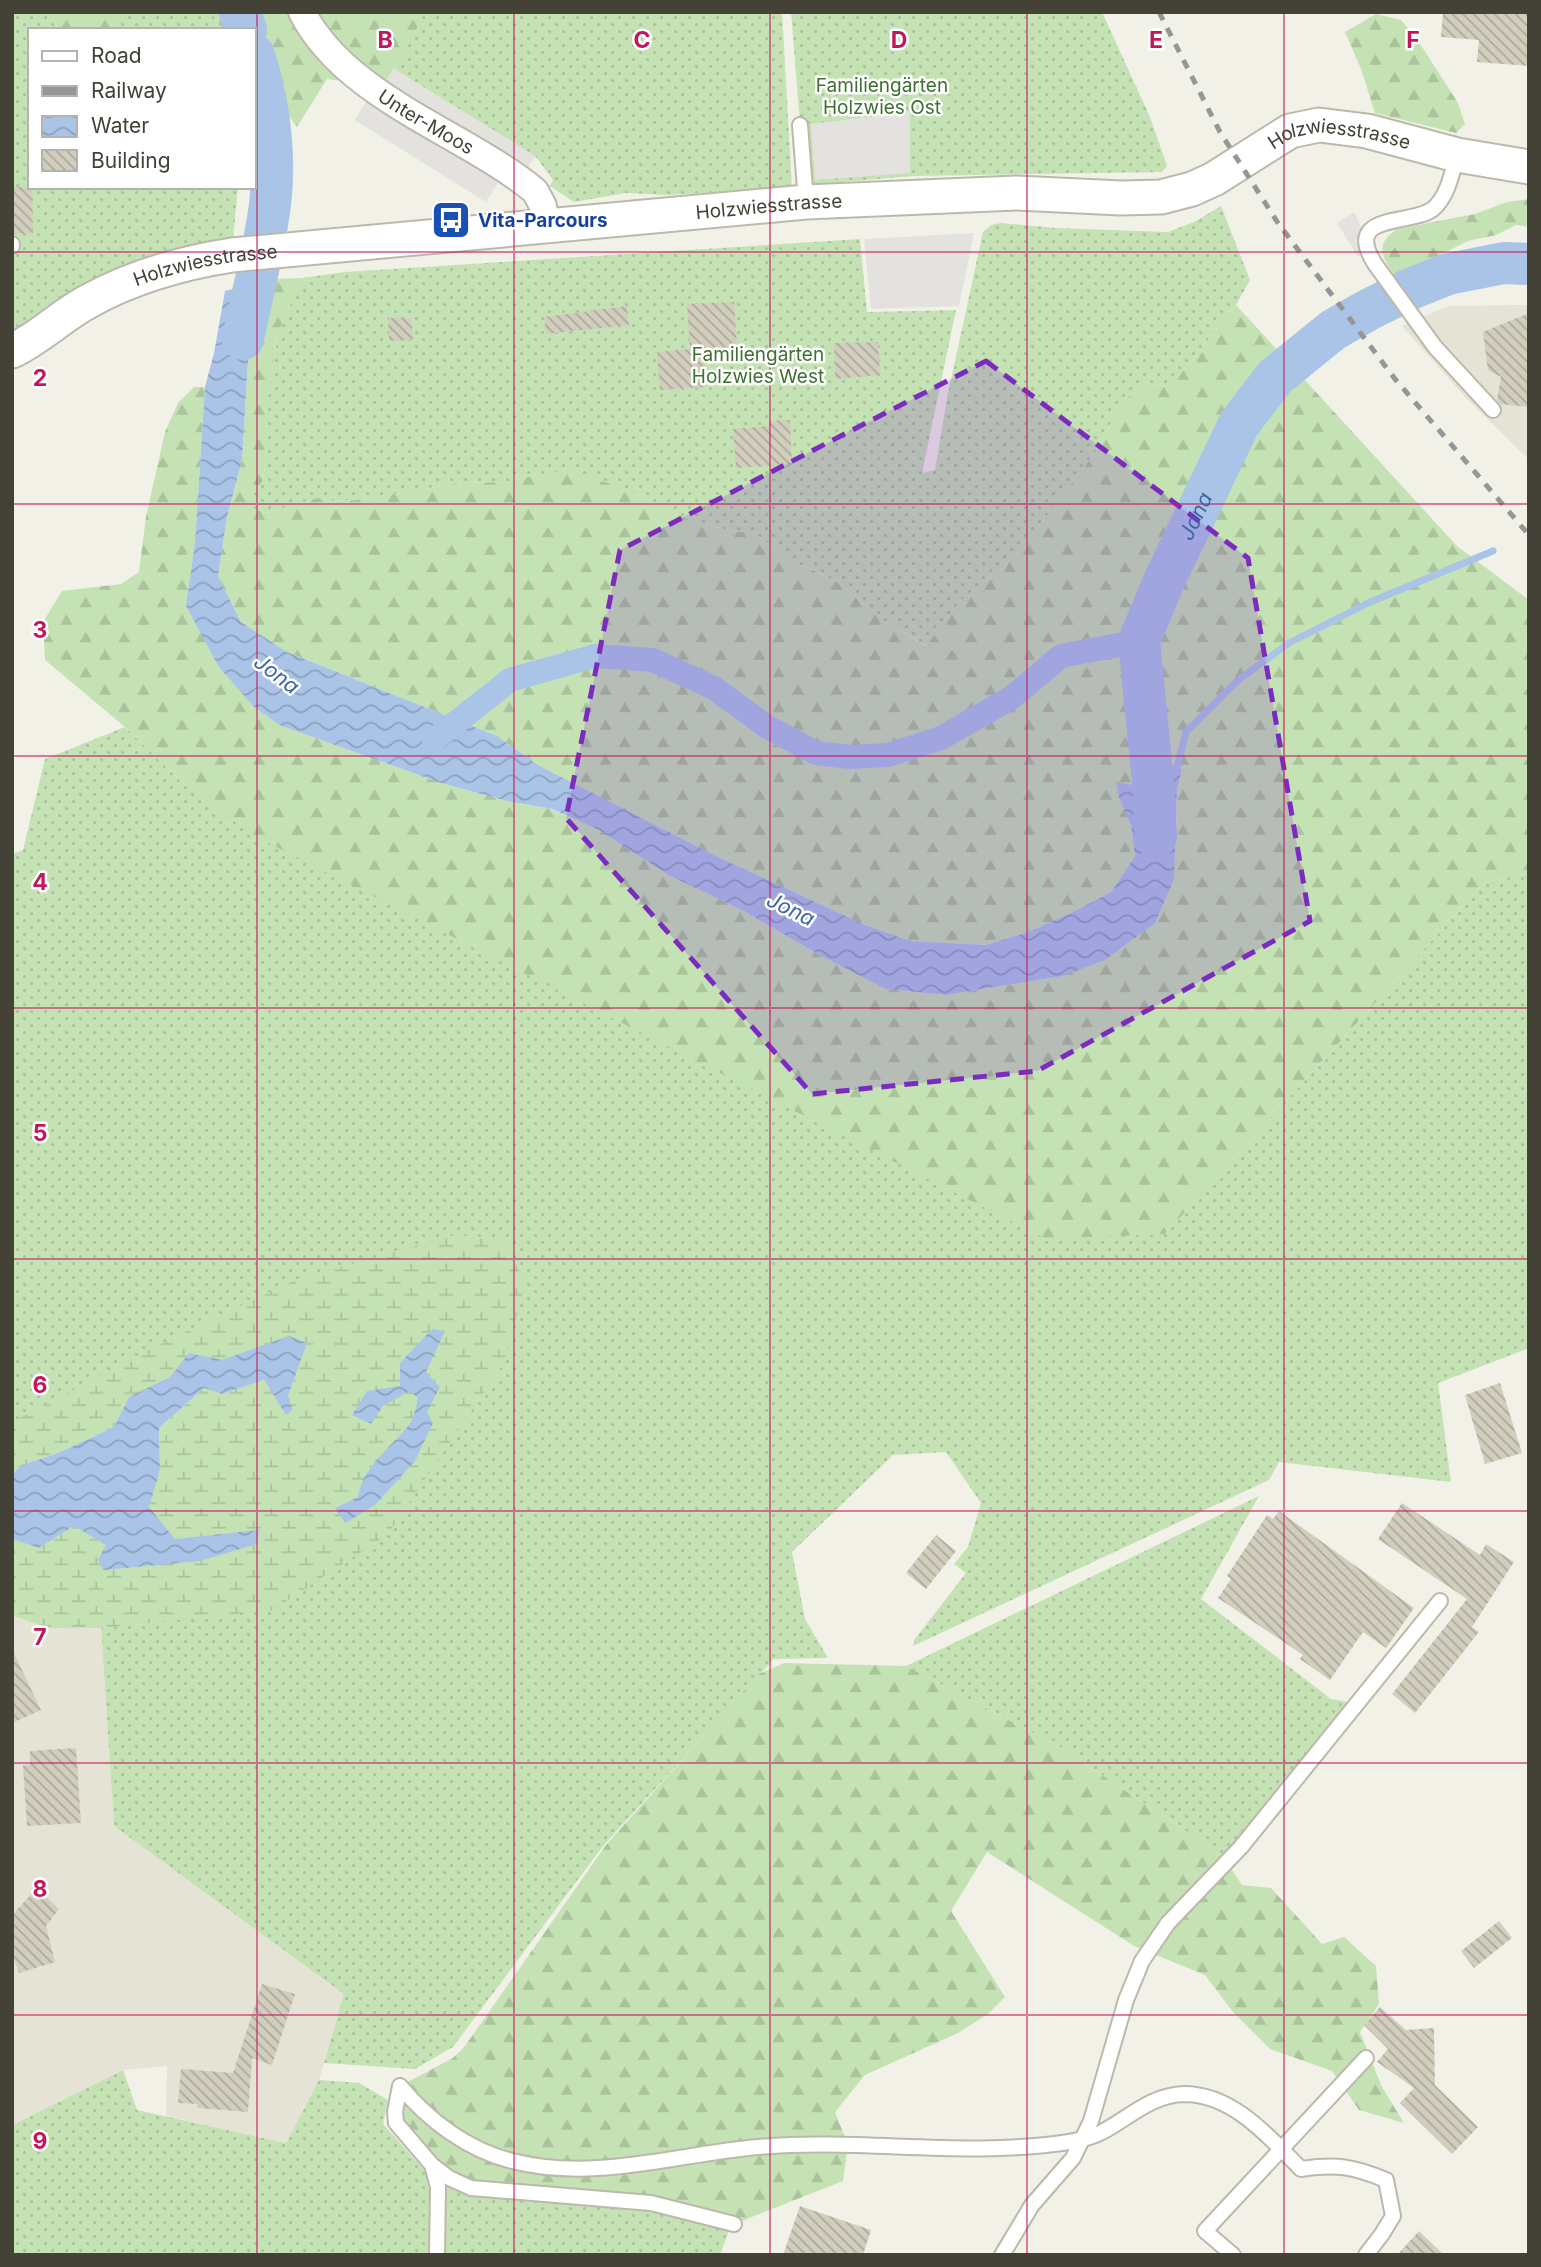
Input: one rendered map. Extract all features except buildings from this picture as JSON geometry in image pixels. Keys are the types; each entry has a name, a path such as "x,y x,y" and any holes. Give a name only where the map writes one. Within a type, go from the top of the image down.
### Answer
{"street":[{"name":"Unter-Moos","path":"302,12 313,33 328,51 367,84 535,191 543,206 546,227"},
{"name":"Holzwiesstrasse","path":"12,351 87,301 130,280 189,262 294,248 806,202 1016,193 1121,198 1161,197 1177,194 1214,178 1290,131 1319,125 1367,131 1457,155 1529,167"}],"lane":[{"path":"800,125 806,202"},
{"path":"1457,155 1444,195 1432,210 1416,217 1379,223 1370,231 1368,241 1371,257 1426,336 1493,410"},
{"path":"1002,2255 1032,2205 1073,2158 1083,2139 1091,2121 1126,2000 1142,1961 1168,1923 1241,1847 1440,1601"},
{"path":"1233,2255 1205,2231 1366,2058"},
{"path":"734,2224 652,2203 471,2188 449,2178 432,2165 396,2123 395,2112 400,2086 433,2119 465,2143 511,2161 566,2170 628,2166 758,2147 848,2145 1004,2148 1083,2139 1099,2134 1155,2099 1185,2094 1218,2100 1251,2120 1301,2169 1340,2166 1360,2169 1386,2180 1392,2216 1366,2255"},
{"path":"432,2165 438,2186 437,2255"}],"highlighted area":[{"path":"986,361 1248,558 1310,921 1037,1071 812,1094 566,818 620,550"}],"shaded area":[{"path":"394,69 535,156 520,180 505,171 486,202 355,120 374,89 380,92"},
{"path":"910,112 910,173 815,180 811,124"},
{"path":"1354,212 1368,241 1368,250 1358,257 1337,223"},
{"path":"974,233 959,306 871,309 864,239"},
{"path":"1529,305 1529,460 1465,397 1402,326 1448,306"},
{"path":"12,1615 48,1628 101,1628 114,1826 345,1994 319,2080 286,2143 166,2116 167,2066 122,2070 12,2125"}],"green space":[{"path":"12,12 51,12 59,28 28,28 28,189 238,189 233,239 163,252 77,289 12,333"},
{"path":"51,12 120,12 120,28 59,28"},
{"path":"120,12 211,12 223,28 120,28"},
{"path":"211,12 425,12 407,48 379,92 367,84 327,79 297,127 256,72 256,28 223,28"},
{"path":"425,12 782,12 792,188 668,195 626,193 574,202 550,186 553,180 535,156 394,69"},
{"name":"Familiengärten Holzwies Ost","path":"791,12 1102,12 1150,117 1167,166 1162,172 914,176 805,185"},
{"path":"1376,14 1401,20 1417,39 1458,103 1465,124 1456,133 1375,113 1361,69 1345,32"},
{"path":"1529,199 1529,227 1516,225 1496,235 1468,241 1395,277 1384,257 1385,240 1397,229 1475,214 1507,202"},
{"name":"Familiengärten Holzwies West","path":"1221,206 1250,280 1236,305 1172,385 1143,386 1124,400 1093,456 1042,522 1005,566 960,601 927,646 884,621 838,583 812,569 792,563 755,533 732,531 687,519 625,489 538,474 509,482 460,483 358,500 335,501 317,498 268,513 253,509 253,495 263,480 266,461 266,409 278,333 302,278 345,272 860,239 867,312 956,310 922,473 935,470 947,398 983,232 991,225 1001,223 1168,232 1194,222"},
{"path":"302,278 278,333 266,409 266,461 263,480 253,495 254,509 268,513 317,498 335,501 358,500 460,483 509,482 538,474 571,471 625,489 687,519 732,531 755,533 792,563 809,568 838,583 884,621 926,646 960,601 1005,566 1042,522 1093,456 1124,400 1143,386 1172,385 1236,305 1457,546 1529,600 1529,873 1485,882 1165,1234 1046,1239 253,835 188,788 125,727 45,660 43,622 62,591 121,584 139,572 146,517 165,432 178,403 194,387 205,387 195,542 187,606 254,707 279,725 441,783 507,801 551,809 599,830 670,876 740,909 823,957 886,989 946,995 1063,976 1176,833 1177,790 1182,769 1172,765 1154,780 1131,786 1119,798 1131,826 1135,856 1111,892 1028,932 986,945 911,941 865,925 716,856 538,765 497,736 287,652 241,622 218,576 227,517 242,460 248,361 272,279"},
{"path":"125,727 188,788 1165,1234 1485,882 1529,873 1529,1348 1438,1383 1451,1482 1279,1462 1269,1480 913,1646 915,1639 966,1573 954,1564 968,1547 981,1503 946,1452 893,1455 792,1552 805,1619 828,1658 774,1659 603,1846 453,2047 415,2069 324,2063 344,1994 114,1826 101,1628 48,1628 12,1615 12,1539 39,1548 288,1396 307,1343 170,1377 22,1465 12,1474 12,854 23,850 45,759"},
{"path":"454,1235 504,1239 525,1283 505,1361 388,1534 273,1610 101,1628 48,1628 12,1615 12,1539 39,1548 74,1526 107,1546 98,1560 258,1530 175,1540 149,1507 160,1470 159,1428 204,1388 222,1394 264,1380 287,1414 288,1396 307,1343 289,1336 222,1360 189,1353 170,1377 129,1397 114,1427 58,1453 22,1465 12,1474 12,1422 160,1344 295,1280","holes":["445,1331 426,1372 440,1387 427,1412 415,1461 375,1505 345,1522 336,1508 358,1497 372,1466 411,1421 418,1398 410,1390 383,1406 371,1424 352,1415 367,1391 400,1386"]},
{"path":"1259,1496 1201,1599 1331,1699 1348,1702 1223,1856 1060,1747 906,1666"},
{"path":"784,1663 906,1666 1060,1747 1223,1856 1242,1885 1271,1888 1322,1944 1344,1937 1376,1966 1379,2004 1360,2032 1382,2087 1404,2123 1359,2110 1332,2071 1270,2049 1233,2012 1205,1975 1134,1946 987,1852 951,1911 1005,1997 988,2014 958,2033 865,2075 835,2112 848,2145 843,2181 734,2224 651,2203 496,2187 432,2165 395,2112 400,2086 453,2058 465,2046 606,1845 759,1674"},
{"path":"123,2070 137,2110 286,2143 319,2080 359,2083 388,2100 383,2124 428,2174 438,2199 446,2185 478,2195 599,2204 681,2214 729,2231 720,2255 12,2255 12,2125"}],"water":[{"path":"272,279 248,361 242,460 227,517 218,576 241,622 287,652 497,736 538,765 716,856 865,925 911,941 986,945 1028,932 1111,892 1135,856 1131,826 1119,798 1116,782 1132,785 1147,783 1160,777 1172,765 1182,769 1177,790 1174,879 1155,923 1105,960 1063,976 946,995 886,989 823,957 740,909 670,876 599,830 552,809 507,801 441,783 279,725 254,707 219,667 186,606 195,542 205,387 225,291"},
{"path":"432,1329 445,1331 426,1372 440,1387 427,1412 433,1423 415,1461 375,1505 345,1523 335,1508 358,1497 372,1466 411,1422 418,1398 410,1391 383,1406 371,1424 352,1415 367,1391 400,1386 400,1363"},
{"path":"289,1336 307,1343 288,1396 292,1410 286,1415 264,1380 222,1394 204,1388 159,1428 160,1470 149,1507 175,1539 259,1530 257,1544 200,1561 104,1570 98,1560 106,1545 74,1526 39,1548 12,1539 12,1474 22,1465 58,1453 114,1427 129,1397 170,1377 189,1353 222,1360"}],"waterway":[{"name":"Jona","path":"240,12 245,28"},
{"name":"Jona","path":"243,339 265,239 272,186 270,129 256,62"},
{"name":"Jona","path":"1156,837 1139,641 1164,581 1239,424 1275,377 1333,330 1368,310 1448,274 1504,263 1529,264"},
{"path":"1177,767 1186,732 1237,681 1289,643 1368,603 1493,551"},
{"path":"434,740 510,680 595,656 653,660 714,688 766,726 816,753 850,757 888,755 941,738 1011,698 1061,656 1139,641"}],"railway":[{"path":"1159,12 1220,132 1278,223 1395,379 1529,535"}],"place":[{"name":"Vita-Parcours","path":"451,220"}]}
